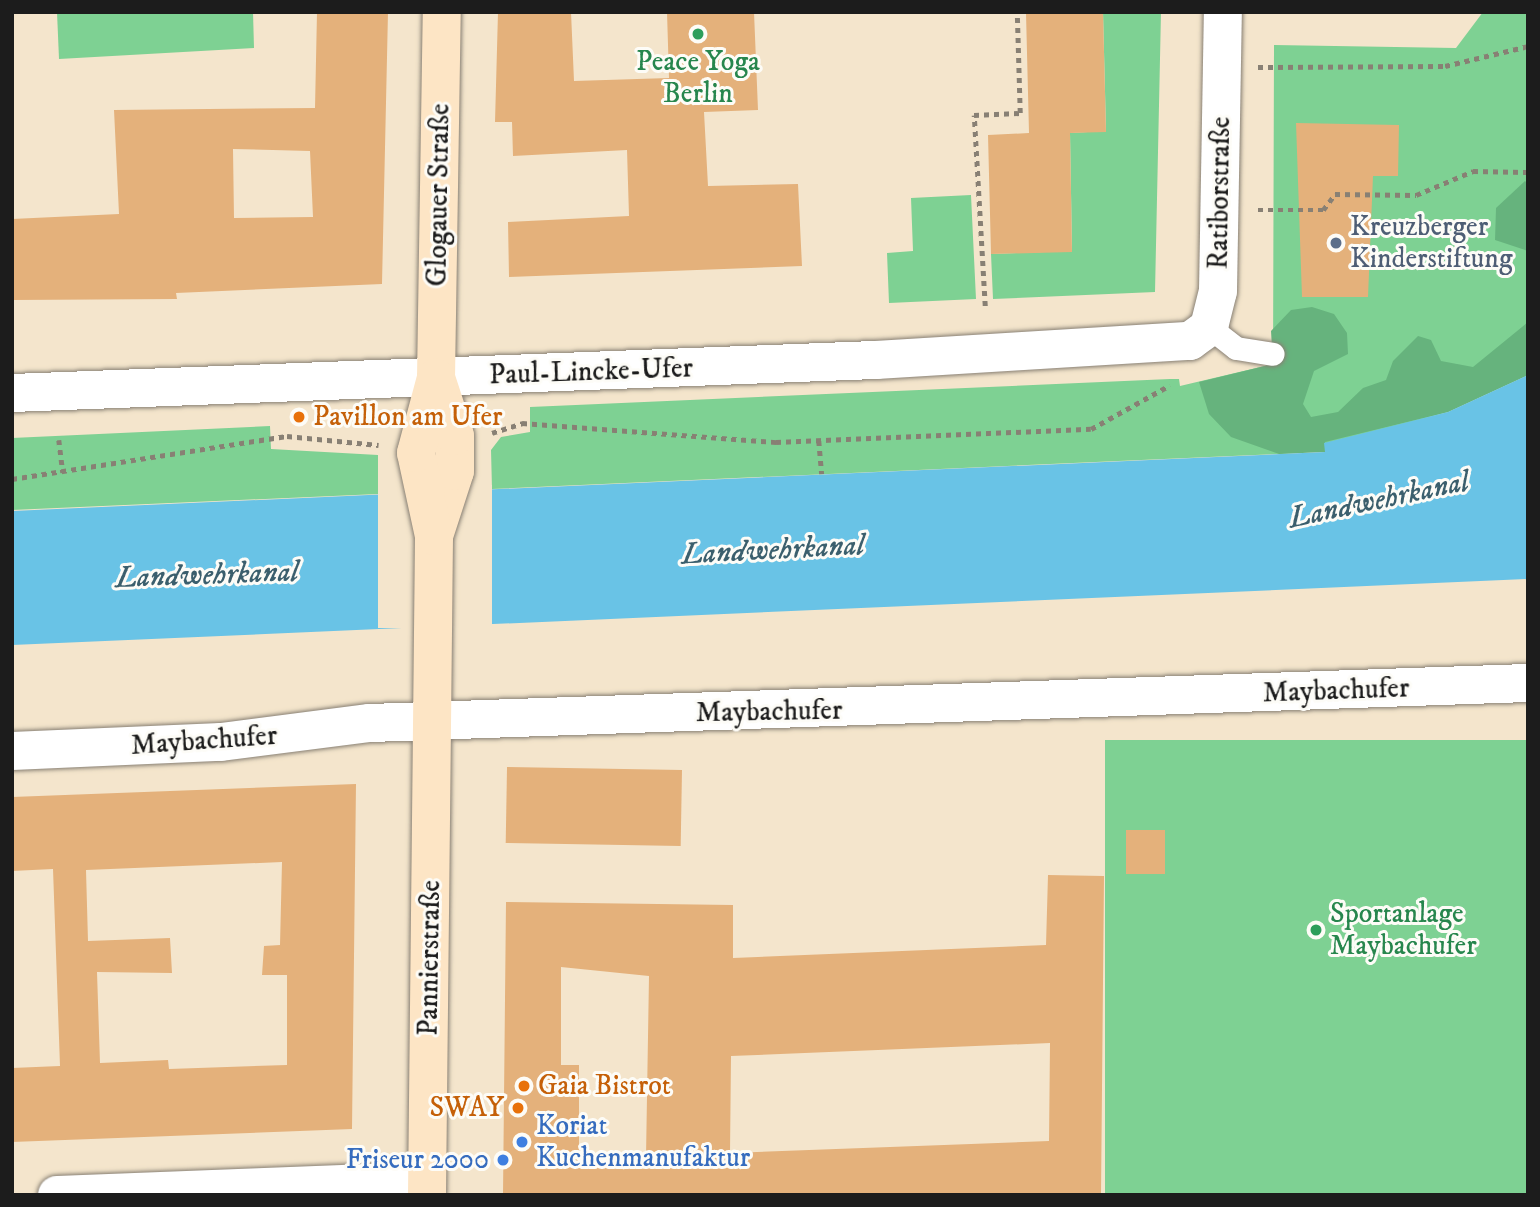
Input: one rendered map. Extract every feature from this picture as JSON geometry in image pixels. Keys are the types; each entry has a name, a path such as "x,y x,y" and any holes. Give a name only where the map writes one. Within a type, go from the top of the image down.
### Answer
{"street":[{"name":"Glogauer Straße","path":"434,537 435,484 416,436 436,378 442,12"},
{"name":"Ratiborstraße","path":"1209,327 1218,292 1223,12"},
{"name":"Paul-Lincke-Ufer","path":"12,393 1169,347 1209,327"},
{"name":"Pannierstraße","path":"427,1188 434,537"},
{"name":"Maybachufer","path":"12,751 221,742 432,721 1528,683"},
{"path":"57,1195 427,1188"}],"lane":[{"path":"1209,327 1236,348 1273,354"}],"path":[{"path":"985,306 974,115 1020,113 1017,12"},
{"path":"1222,67 1445,66 1528,46"},
{"path":"1257,210 1323,210 1335,194 1416,195 1473,171 1528,172"},
{"path":"480,442 522,423 717,441 819,442 1091,429 1170,385"},
{"path":"12,478 62,473 287,436 387,446"},
{"path":"59,440 62,473"},
{"path":"819,442 822,474"}],"green space":[{"path":"57,12 253,12 254,48 59,59"},
{"path":"1103,12 1161,12 1155,292 993,299 991,254 1072,251 1070,133 1106,131"},
{"path":"1483,12 1528,12 1528,375 1448,412 1298,453 492,489 491,450 501,437 530,432 530,407 1170,379 1179,379 1180,386 1273,364 1274,45 1456,48"},
{"path":"1525,181 1528,184 1528,251 1495,240 1496,208"},
{"path":"971,195 976,299 889,303 887,253 913,251 911,198"},
{"path":"1312,307 1334,314 1347,333 1348,354 1314,371 1303,404 1311,417 1338,412 1363,388 1386,380 1393,361 1418,336 1431,340 1441,361 1473,367 1528,322 1528,375 1448,412 1325,442 1325,452 1279,454 1231,437 1209,414 1199,382 1273,364 1271,331 1291,310"},
{"path":"270,426 271,449 378,455 378,494 12,510 12,438"},
{"name":"Sportanlage Maybachufer","path":"1105,740 1528,740 1528,1195 1105,1195"}],"water":[{"name":"Landwehrkanal","path":"1528,375 1528,579 12,645 12,511 1325,452 1324,443 1448,412"}],"pier":[{"path":"378,485 492,485 492,628 378,628"}],"building":[{"path":"317,12 388,12 382,284 176,293 177,299 12,300 12,219 119,214 114,110 315,108","holes":["233,149 310,151 313,217 234,218"]},
{"path":"498,12 571,12 574,81 669,78 667,12 754,12 758,110 704,112 708,186 798,184 802,266 509,277 508,222 629,216 627,150 513,156 512,122 495,122"},
{"path":"1103,12 1106,132 1070,133 1072,252 991,254 988,135 1029,133 1026,13"},
{"path":"1296,123 1399,125 1398,176 1373,176 1368,297 1302,297"},
{"path":"507,767 682,770 681,846 506,843"},
{"path":"356,784 352,1129 12,1142 12,1068 60,1066 53,869 12,871 12,797","holes":["282,862 280,945 264,946 262,975 287,975 287,1065 169,1069 168,1060 100,1063 97,972 172,973 170,938 88,941 86,870"]},
{"path":"1126,830 1165,830 1165,874 1126,874"},
{"path":"1048,875 1104,876 1101,1195 503,1195 506,902 733,905 733,958 1046,945","holes":["561,967 649,976 646,1157 579,1156 579,1065 561,1065","1050,1043 1049,1141 730,1153 731,1056"]}],"place":[{"name":"Peace Yoga Berlin","path":"698,34"},
{"name":"Kreuzberger Kinderstiftung","path":"1336,243"},
{"name":"Pavillon am Ufer","path":"299,417"},
{"name":"Sportanlage Maybachufer","path":"1316,930"},
{"name":"Gaia Bistrot","path":"524,1086"},
{"name":"SWAY","path":"518,1108"},
{"name":"Koriat Kuchenmanufaktur","path":"522,1142"},
{"name":"Friseur 2000","path":"503,1160"}]}
